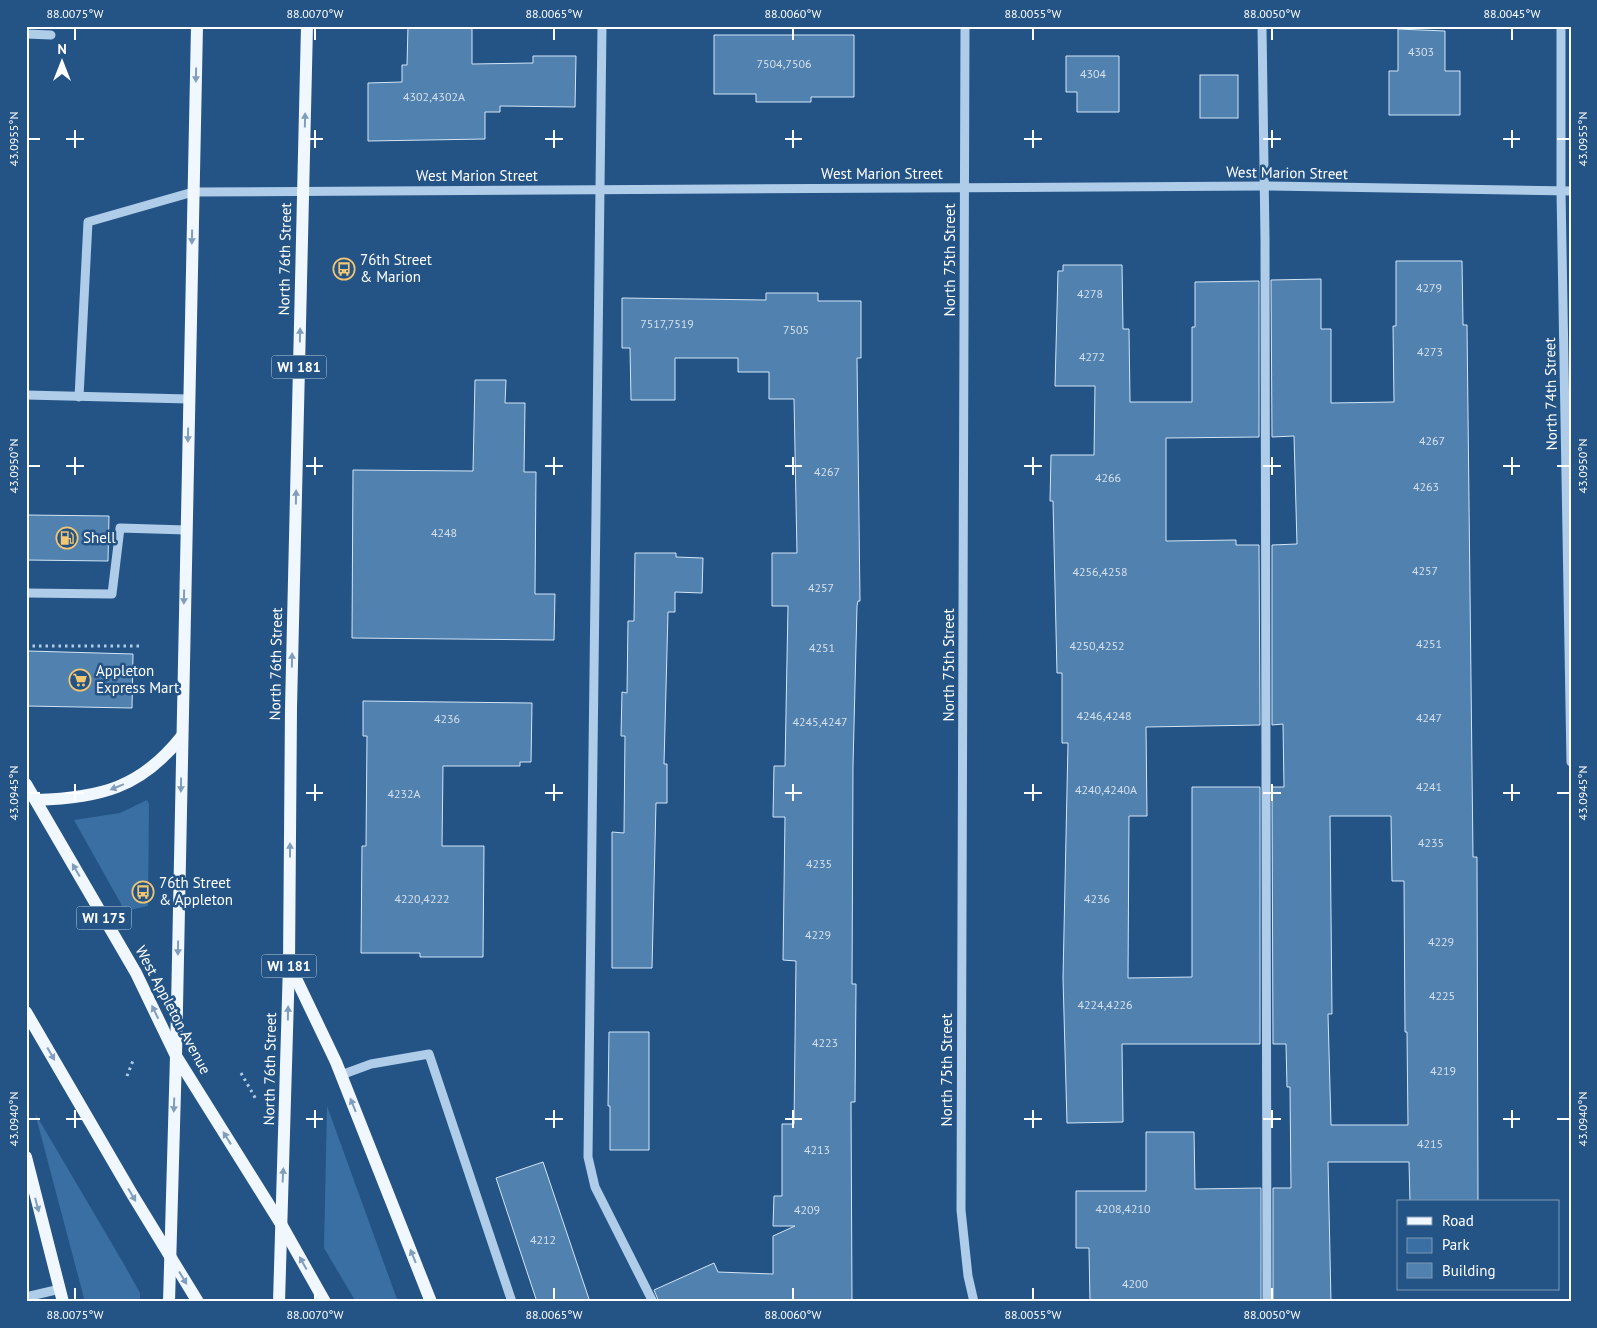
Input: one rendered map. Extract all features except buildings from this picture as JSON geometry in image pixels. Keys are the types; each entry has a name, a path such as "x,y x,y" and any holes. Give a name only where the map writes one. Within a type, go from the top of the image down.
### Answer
{"main road":[{"path":"169,1302 176,1056 197,26"},
{"name":"North 76th Street","path":"279,1302 289,964 291,708 306,26"},
{"path":"36,800 81,798 120,787 164,759 182,736"},
{"name":"West Appleton Avenue","path":"26,784 136,973 176,1056 281,1224 325,1302"},
{"path":"289,964 341,1076 431,1302"},
{"path":"26,1012 198,1302"},
{"path":"26,1157 62,1295"}],"street":[{"path":"602,26 588,1157 595,1187 653,1302"},
{"name":"North 75th Street","path":"965,26 960,1210 968,1276 974,1302"},
{"path":"1262,26 1267,1302"},
{"name":"North 74th Street","path":"1560,26 1571,762"},
{"path":"26,34 51,35"},
{"name":"West Marion Street","path":"79,397 88,222 193,192 1264,186 1571,191"},
{"path":"26,395 189,399"},
{"path":"26,593 112,594 120,528 186,530"},
{"path":"341,1076 371,1064 429,1054 512,1302"},
{"path":"26,1297 62,1295"}],"path":[{"path":"26,646 142,646"},
{"path":"127,1076 134,1058"},
{"path":"241,1074 257,1101"}],"green space":[{"path":"147,800 149,804 148,906 125,911 74,820 120,813"},
{"path":"327,1106 398,1302 356,1302 324,1248"},
{"path":"35,1113 140,1293 140,1302 85,1302"}],"place":[{"name":"76th Street & Marion","path":"344,269"},
{"name":"Shell","path":"67,538"},
{"name":"Appleton Express Mart","path":"80,680"},
{"name":"76th Street & Appleton","path":"143,892"}]}
